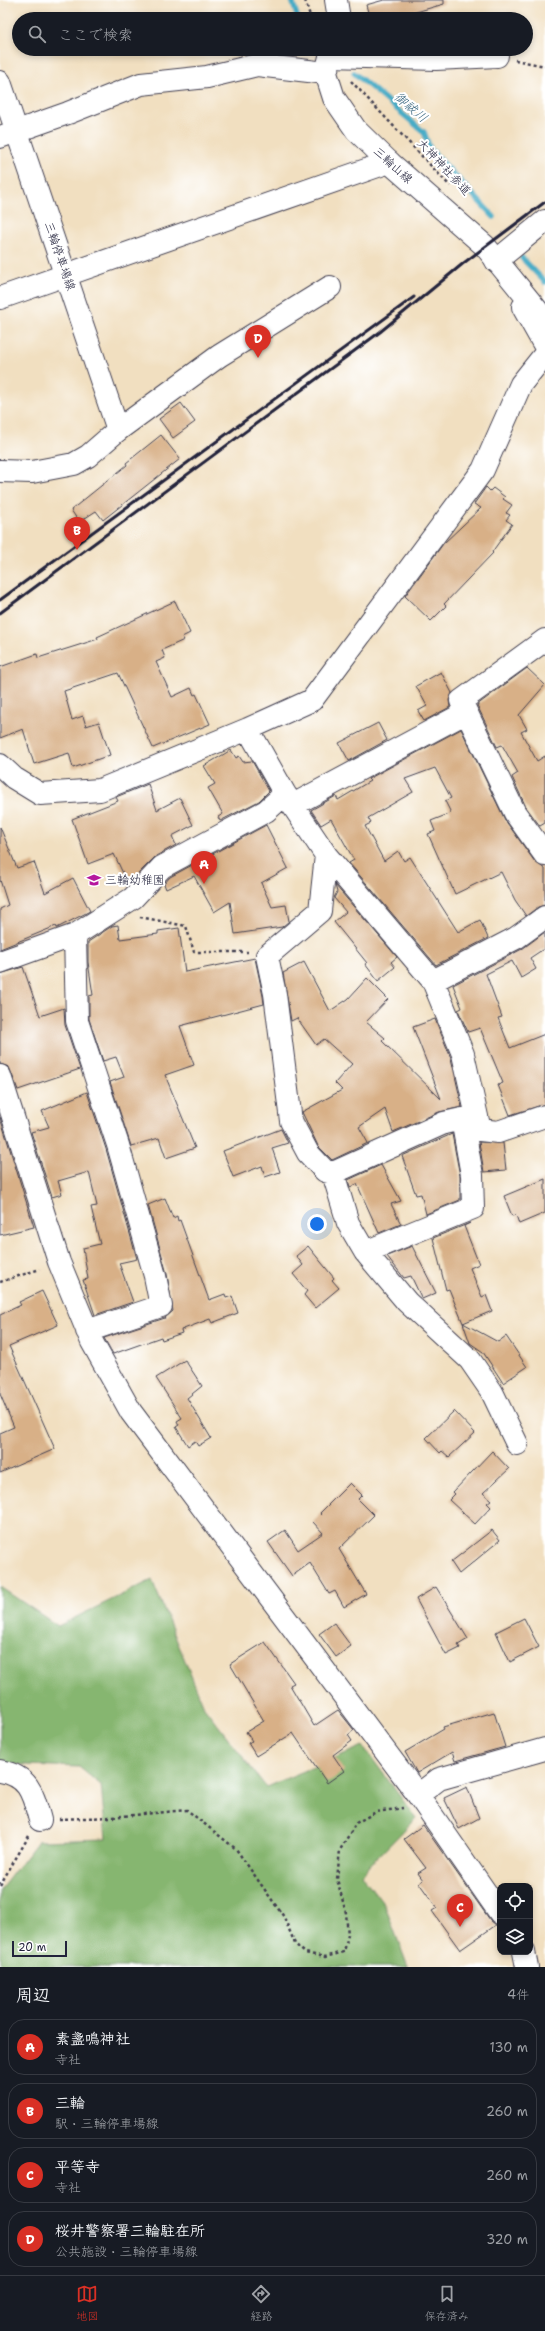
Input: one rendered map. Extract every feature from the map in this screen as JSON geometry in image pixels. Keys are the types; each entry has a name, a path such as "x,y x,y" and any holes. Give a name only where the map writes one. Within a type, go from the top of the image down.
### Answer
{"street":[{"path":"336,0 338,12"},
{"path":"8,134 141,84 207,77 257,66 329,59 436,59 497,56"},
{"name":"三輪山線","path":"329,59 334,98 356,130 389,162 485,246 545,320"},
{"name":"三輪停車場線","path":"0,82 8,134 66,274 118,430"},
{"path":"0,298 389,162"},
{"path":"496,261 545,221"},
{"name":"三輪山線","path":"496,261 545,346"},
{"path":"1,468 32,472 74,464 88,456 118,430 219,356 330,287"},
{"path":"0,765 14,778 40,794 100,790 248,729 312,700 484,470 521,384 545,354"},
{"path":"545,640 460,701 515,812 545,855"},
{"path":"0,962 75,935 133,898 162,866 266,811 465,713"},
{"path":"248,729 289,800 326,855 433,981 463,1054 470,1119 473,1208 365,1252"},
{"path":"326,855 320,911 267,956 275,994 291,1121 308,1153 325,1171 333,1173 444,1123 470,1119"},
{"path":"433,981 516,938 545,917"},
{"path":"75,935 77,1021 118,1145 155,1276 161,1306 87,1331"},
{"path":"0,1076 59,1262 87,1331 131,1412 421,1800 497,1909"},
{"path":"470,1119 480,1130 498,1132 545,1116"},
{"path":"333,1173 348,1223 365,1252 407,1302 470,1360 492,1392 517,1444"},
{"path":"421,1800 439,1779 545,1749"},
{"path":"0,1771 12,1773 32,1790 40,1820"},
{"path":"525,1955 527,1967"}],"path":[{"path":"305,0 309,12"},
{"path":"497,56 545,66"},
{"name":"大神神社参道","path":"350,80 453,189"},
{"path":"112,912 186,926 194,952 271,952"},
{"path":"0,1282 59,1262"},
{"path":"0,1884 40,1820 112,1817 187,1810 236,1849 284,1917 295,1944 305,1953 325,1957 344,1952 346,1940 346,1913 337,1879 340,1850 356,1823 376,1812 421,1800"}],"green space":[{"path":"152,1580 204,1707 266,1787 363,1746 416,1818 361,1874 385,1906 408,1967 0,1967 0,1890 38,1841 106,1839 101,1785 79,1767 0,1764 0,1587 58,1626"}],"building":[{"path":"384,0 444,0 444,4 416,12 368,12 366,5"},
{"path":"181,403 195,422 173,438 159,419"},
{"path":"161,435 180,459 103,520 96,511 79,522 71,510 127,465 126,463"},
{"path":"486,487 490,491 493,488 505,497 503,499 512,505 506,513 510,515 506,520 512,524 492,552 493,553 444,604 446,606 431,621 405,596 443,544 481,508 474,504"},
{"path":"175,601 190,633 182,637 184,640 162,650 165,658 156,662 172,697 191,688 194,695 196,694 210,724 153,748 118,673 64,691 72,720 83,716 86,726 99,722 110,755 73,768 69,753 34,764 23,729 0,738 0,667 37,654 38,658 98,639 97,637"},
{"path":"527,668 545,685 519,715 527,729 521,732 537,761 545,756 545,823 540,826 526,807 512,777 518,773 502,745 497,747 477,705"},
{"path":"441,672 452,693 449,700 450,707 424,721 418,711 427,706 416,686"},
{"path":"378,723 387,740 349,761 339,743"},
{"path":"461,729 505,820 535,862 545,869 545,905 538,907 526,916 515,900 501,872 455,894 428,834 435,831 431,821 451,813 445,801 451,798 435,768 405,779 413,792 368,818 371,823 365,826 384,861 398,851 404,861 410,857 458,932 480,920 488,938 436,965 349,863 354,860 331,819 321,825 311,810 336,796 338,800 370,781 368,779"},
{"path":"231,750 236,758 239,756 243,762 252,761 269,791 259,801 220,821 218,817 223,814 208,788 215,784 204,766"},
{"path":"148,784 157,810 180,798 193,825 172,836 176,845 156,856 133,879 127,882 114,854 88,864 72,819 118,801 116,797"},
{"path":"266,825 288,868 261,883 272,907 286,905 289,921 282,927 235,934 230,902 214,912 194,876 166,889 164,884 170,877"},
{"path":"0,827 17,868 34,862 45,893 73,878 90,911 57,928 56,926 0,949 0,909 8,905 0,880"},
{"path":"335,885 397,957 391,962 395,967 378,981 365,964 367,963 334,922 346,912 334,898 337,892"},
{"path":"118,925 120,939 158,934 158,931 179,928 185,972 255,958 263,996 264,1004 180,1026 194,1065 165,1075 195,1148 166,1158 159,1138 131,1146 110,1082 124,1077 116,1057 103,1061 89,1019 89,996 93,995 88,962 88,942 112,926"},
{"path":"545,932 545,948 530,958 536,969 521,978 512,961 486,974 502,1017 498,1018 510,1048 545,1034 545,1104 510,1115 498,1085 503,1083 480,1028 468,1032 458,1010 462,1008 453,985 522,949"},
{"path":"304,962 330,1011 348,999 367,978 388,999 366,1022 385,1038 382,1041 441,1099 413,1027 435,1019 451,1058 462,1107 439,1112 393,1132 385,1109 359,1127 368,1143 332,1160 318,1146 302,1112 342,1090 335,1083 352,1064 324,1039 316,1045 297,1018 291,1021 283,973"},
{"path":"23,967 40,1016 64,1008 65,1025 80,1069 18,1090 9,1067 0,1064 0,974"},
{"path":"87,1092 106,1149 137,1259 119,1263 133,1302 95,1315 83,1280 88,1279 83,1248 100,1244 91,1207 97,1206 89,1172 58,1181 62,1194 52,1197 31,1132 49,1127 42,1111"},
{"path":"0,1117 34,1227 0,1235"},
{"path":"281,1129 288,1143 272,1148 280,1172 265,1177 262,1166 233,1177 223,1151"},
{"path":"452,1134 460,1176 460,1200 426,1214 421,1194 416,1195 402,1156"},
{"path":"479,1142 503,1143 506,1170 484,1172"},
{"path":"381,1165 401,1201 391,1204 401,1224 379,1233 357,1184 350,1187 348,1180"},
{"path":"545,1179 545,1213 519,1224 516,1215 512,1216 504,1196"},
{"path":"165,1198 173,1218 177,1216 178,1221 180,1220 209,1300 225,1294 226,1298 232,1296 238,1313 212,1323 210,1319 181,1330 182,1333 162,1340 161,1337 113,1354 104,1338 165,1318 173,1311 167,1274 148,1205"},
{"path":"470,1223 464,1226 479,1264 470,1268 482,1297 486,1295 492,1311 463,1323 449,1289 446,1290 433,1238"},
{"path":"308,1246 334,1278 332,1280 339,1288 315,1308 304,1295 307,1291 293,1274 303,1265 296,1256"},
{"path":"412,1246 436,1293 422,1299 411,1276 404,1278 387,1256"},
{"path":"42,1291 58,1325 9,1346 55,1449 0,1473 0,1433 14,1427 0,1394 0,1315 21,1305 19,1302"},
{"path":"463,1323 498,1342 506,1336 527,1367 503,1383 483,1352 470,1343"},
{"path":"185,1360 202,1386 187,1398 211,1438 198,1446 195,1441 188,1446 176,1427 179,1425 177,1421 182,1418 156,1378"},
{"path":"454,1411 475,1433 449,1457 442,1451 440,1453 426,1438"},
{"path":"492,1451 509,1469 483,1493 491,1500 487,1503 491,1507 475,1524 449,1500 455,1494 453,1492"},
{"path":"350,1483 362,1495 358,1499 374,1515 339,1549 366,1594 344,1607 335,1591 329,1594 310,1563 292,1576 268,1542 285,1530 298,1550 323,1533 313,1522"},
{"path":"492,1530 500,1540 459,1574 451,1562"},
{"path":"436,1587 468,1639 458,1645 460,1648 446,1655 416,1599"},
{"path":"524,1618 539,1647 510,1662 496,1632"},
{"path":"334,1623 351,1646 336,1657 319,1634"},
{"path":"265,1642 294,1683 290,1685 314,1726 338,1710 354,1730 348,1735 352,1741 333,1755 344,1771 327,1783 293,1733 256,1756 248,1743 252,1741 246,1732 264,1721 230,1664"},
{"path":"494,1712 505,1747 455,1761 452,1752 417,1773 405,1752 444,1729 443,1727"},
{"path":"467,1787 479,1818 459,1829 444,1798"},
{"path":"423,1825 490,1920 496,1925 460,1950 432,1911 437,1908 419,1883 423,1880 418,1873 426,1868 404,1839"}],"waterway":[{"name":"御祓川","path":"292,0 296,12"},
{"name":"御祓川","path":"354,73 424,132 430,149 494,217"},
{"name":"御祓川","path":"522,258 545,282"}],"railway":[{"path":"0,613 380,332 465,262 545,202"},
{"path":"0,600 414,297"}],"place":[{"name":"桜井警察署三輪駐在所","path":"258,358"},
{"name":"三輪","path":"77,550"},
{"name":"三輪幼稚園","path":"94,880"},
{"name":"素盞鳴神社","path":"204,884"},
{"name":"平等寺","path":"460,1927"}]}
